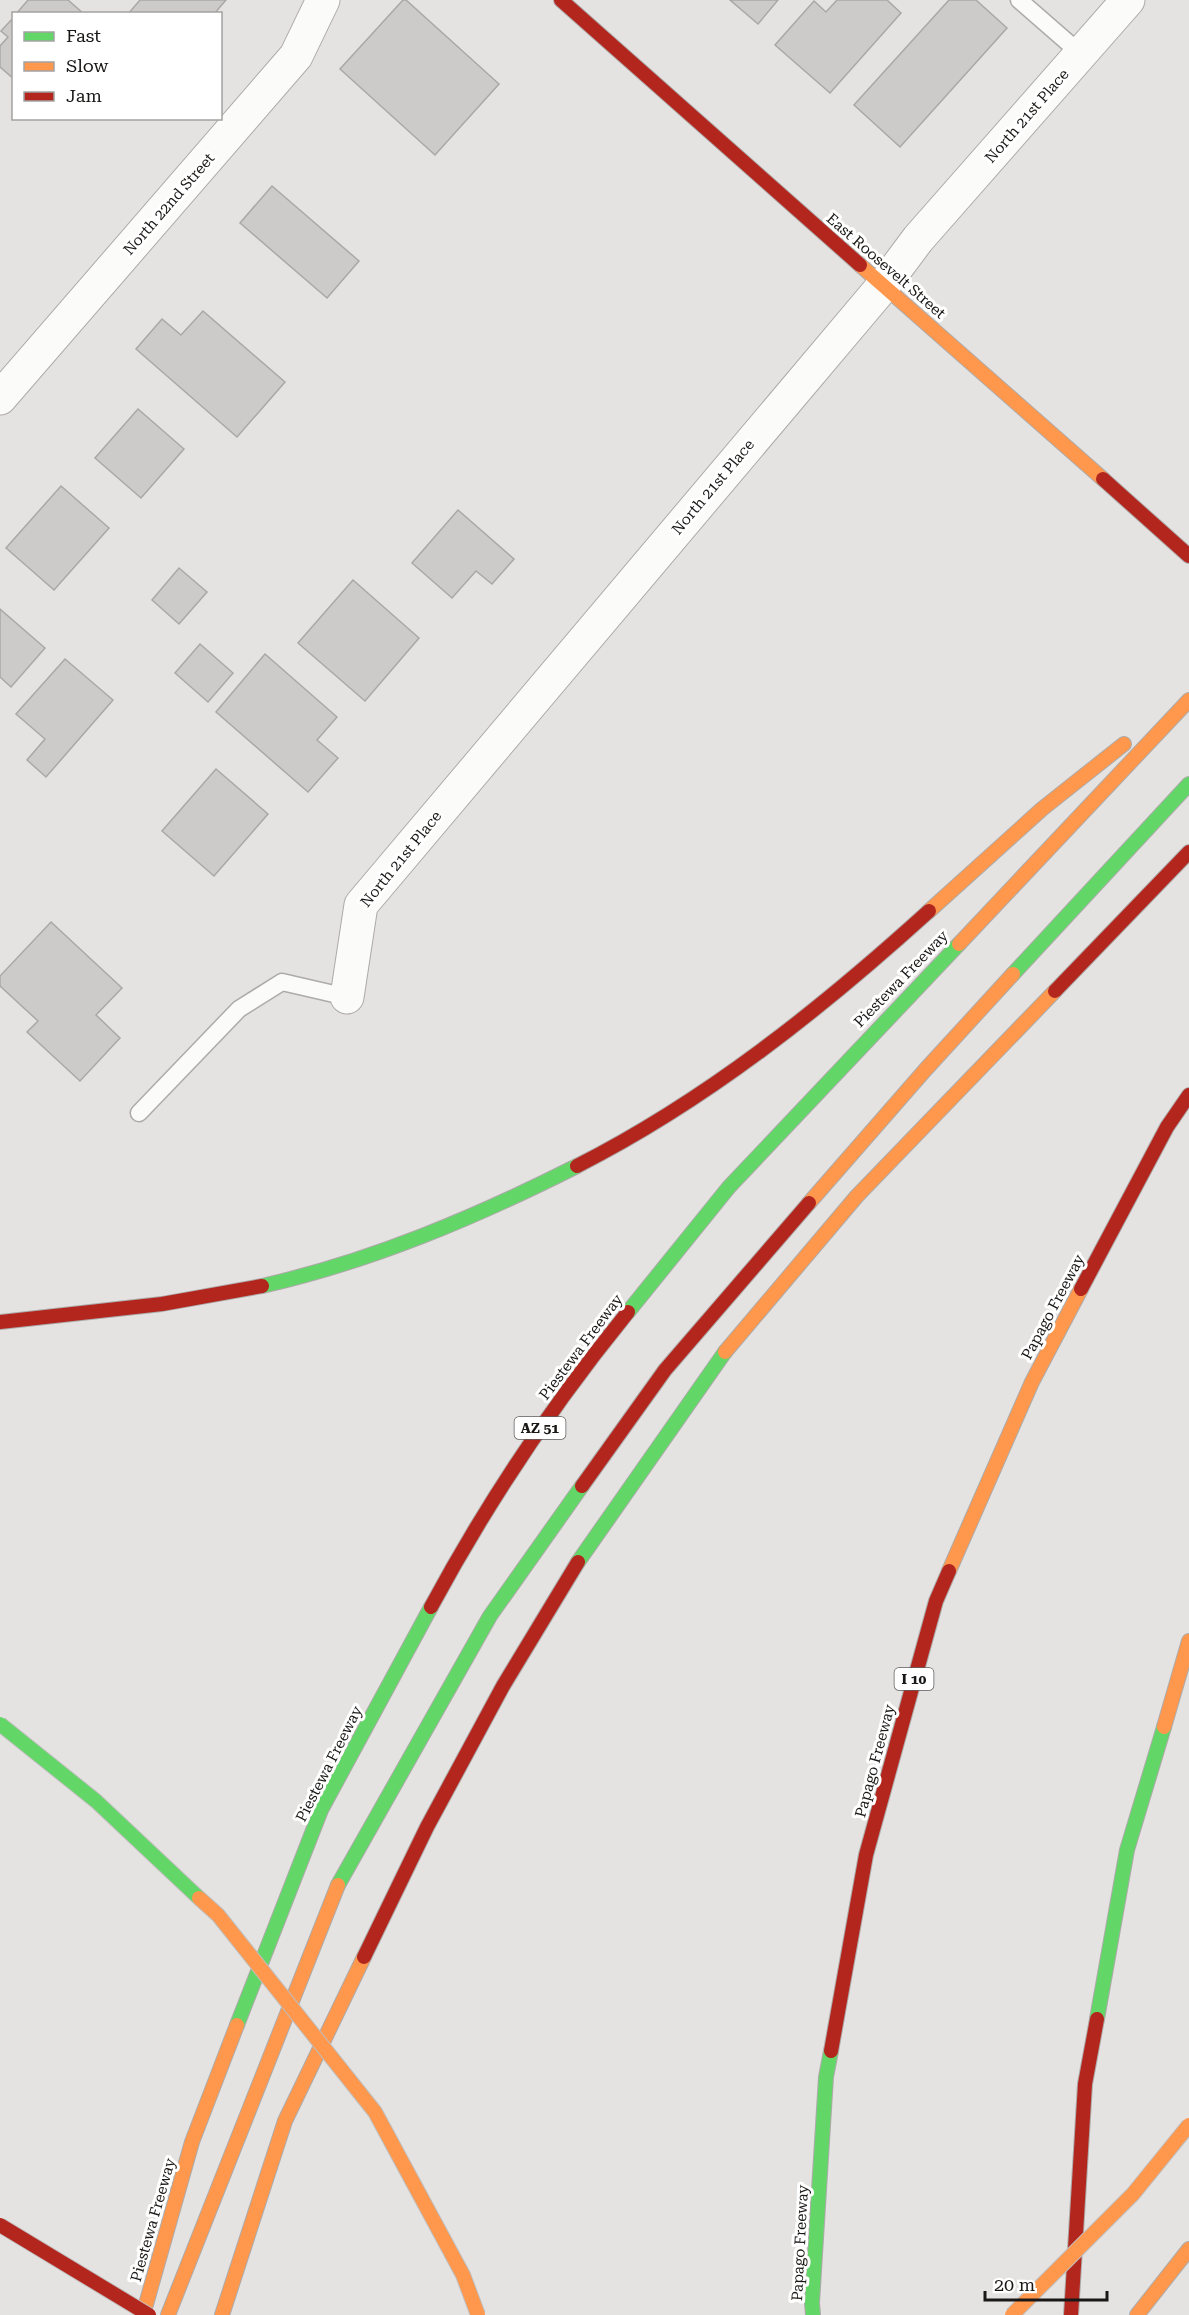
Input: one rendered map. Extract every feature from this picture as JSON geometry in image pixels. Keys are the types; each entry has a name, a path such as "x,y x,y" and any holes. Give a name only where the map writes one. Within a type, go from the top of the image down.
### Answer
{"main road":[{"name":"East Roosevelt Street","path":"561,0 1187,554"},
{"path":"0,1322 151,1307 228,1293 320,1271 402,1244 491,1208 576,1168 655,1123 758,1053 828,999 971,875 1043,808 1189,693"},
{"name":"Piestewa Freeway","path":"143,2315 192,2142 321,1810 463,1548 533,1438 616,1326 729,1187 1189,700"},
{"path":"168,2315 334,1892 490,1616 665,1370 926,1069 1189,784"},
{"path":"222,2315 285,2121 427,1827 503,1686 572,1571 722,1356 857,1196 1189,852"},
{"name":"Papago Freeway","path":"813,2315 826,2078 866,1855 936,1601 1032,1382 1167,1127 1189,1095"},
{"path":"1071,2315 1085,2084 1126,1850 1189,1641"},
{"path":"0,1724 96,1801 218,1915 375,2112 463,2275 478,2315"},
{"path":"1012,2315 1132,2194 1189,2125"},
{"path":"0,2225 149,2315"},
{"path":"1137,2315 1189,2249"}],"street":[{"name":"North 22nd Street","path":"0,398 296,56 323,0"},
{"name":"North 21st Place","path":"347,997 361,905 882,286 918,239 1128,0"}],"lane":[{"path":"1019,0 1081,54"},
{"path":"139,1113 239,1010 282,982 347,997"}],"building":[{"path":"28,0 68,0 82,12 18,12"},
{"path":"140,0 226,0 216,12 130,12"},
{"path":"403,0 406,0 499,84 435,155 340,69"},
{"path":"730,0 778,0 758,24"},
{"path":"837,0 887,0 901,13 830,93 775,45 814,1 826,12"},
{"path":"949,0 976,0 1007,28 900,147 854,105"},
{"path":"12,19 12,77 0,67 0,46 8,37 1,31"},
{"path":"272,186 359,261 327,298 240,223"},
{"path":"203,311 285,382 237,437 136,349 162,319 181,335"},
{"path":"138,409 184,449 141,498 95,458"},
{"path":"61,486 109,528 54,590 6,548"},
{"path":"458,510 514,559 492,584 476,571 452,598 412,563"},
{"path":"179,568 207,592 179,624 152,600"},
{"path":"353,580 419,638 365,701 298,643"},
{"path":"0,609 45,648 11,687 0,677"},
{"path":"200,644 233,673 208,702 175,673"},
{"path":"265,654 337,717 317,740 338,758 308,792 216,712"},
{"path":"65,659 113,700 46,777 27,760 45,739 16,714"},
{"path":"216,769 268,814 214,876 162,831"},
{"path":"51,922 122,988 96,1015 120,1038 80,1081 27,1032 38,1021 0,986 0,976"}],"traffic: fast":[{"path":"1013,974 1189,784"},
{"path":"628,1312 729,1187 959,944"},
{"path":"262,1286 343,1264 423,1236 501,1203 577,1166"},
{"path":"578,1562 725,1352"},
{"path":"338,1885 490,1616 582,1486"},
{"path":"237,2025 321,1810 431,1607"},
{"path":"0,1724 96,1801 199,1898"},
{"path":"1097,2019 1127,1850 1164,1727"},
{"path":"813,2315 826,2077 831,2051"}],"traffic: slow":[{"path":"860,265 1103,479"},
{"path":"959,944 1189,700"},
{"path":"929,911 1042,809 1124,744"},
{"path":"809,1203 1013,974"},
{"path":"725,1352 857,1196 1055,991"},
{"path":"949,1571 1032,1382 1081,1289"},
{"path":"1164,1727 1189,1641"},
{"path":"168,2315 338,1885"},
{"path":"199,1898 218,1915 375,2112 463,2275 478,2315"},
{"path":"222,2315 285,2121 364,1957"},
{"path":"143,2315 192,2142 237,2025"},
{"path":"1012,2315 1133,2194 1189,2125"},
{"path":"1137,2315 1189,2249"}],"traffic: jam":[{"path":"561,0 860,265"},
{"path":"1103,479 1189,556"},
{"path":"1055,991 1189,852"},
{"path":"577,1166 672,1112 762,1050 805,1017 929,911"},
{"path":"1081,1289 1167,1127 1189,1095"},
{"path":"582,1486 665,1370 809,1203"},
{"path":"0,1322 162,1304 262,1286"},
{"path":"431,1607 452,1568 522,1455 573,1382 628,1312"},
{"path":"364,1957 427,1827 503,1686 578,1562"},
{"path":"831,2051 866,1855 936,1601 949,1571"},
{"path":"1071,2315 1085,2084 1097,2019"},
{"path":"0,2225 149,2315"}]}
